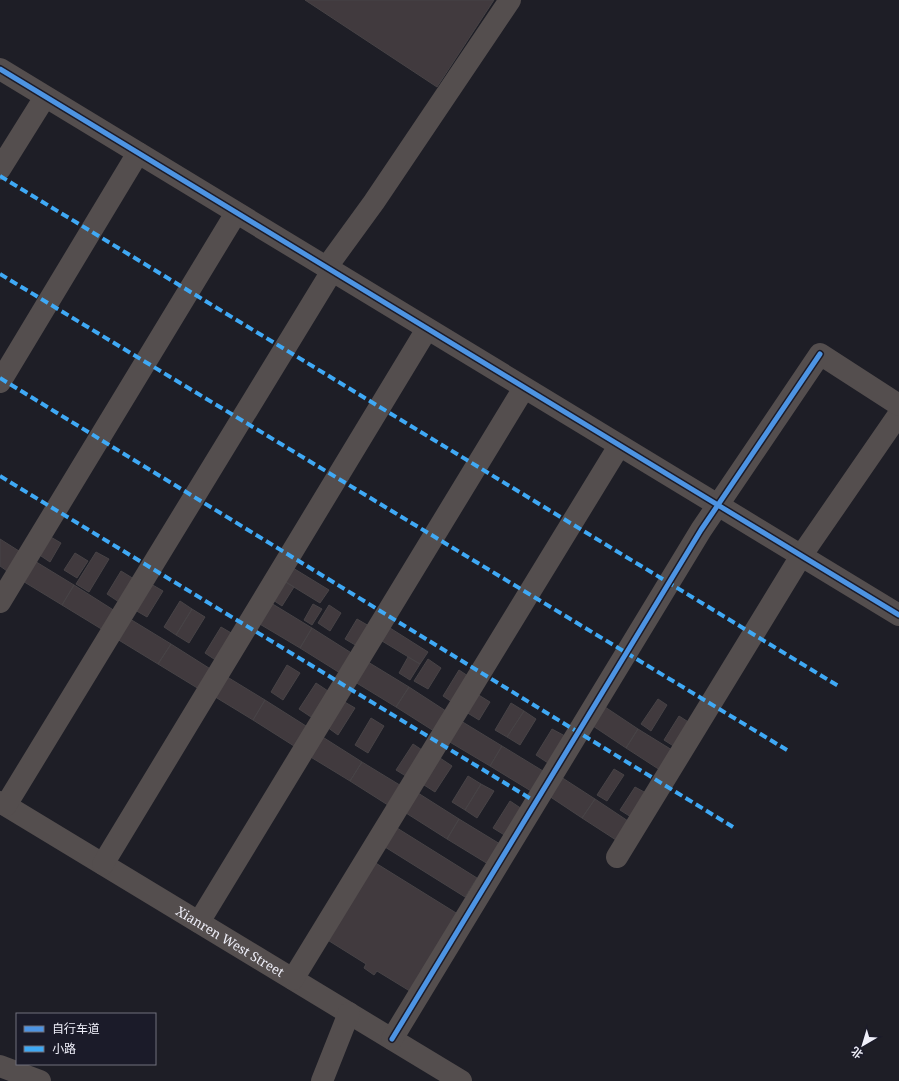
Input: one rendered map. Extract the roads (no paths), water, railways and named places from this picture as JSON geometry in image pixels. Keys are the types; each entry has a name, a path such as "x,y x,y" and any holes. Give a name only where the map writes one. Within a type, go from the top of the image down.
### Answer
{"street":[{"path":"3,803 329,270 510,0"},
{"path":"0,69 899,615"},
{"path":"0,169 45,97"},
{"path":"0,382 138,153"},
{"path":"3,590 236,213"},
{"path":"103,864 427,329"},
{"path":"392,1039 700,530 820,354 899,405"},
{"path":"199,922 524,388"},
{"path":"617,857 801,556 899,414"},
{"path":"293,979 619,446"},
{"name":"Xianren West Street","path":"3,803 461,1081"},
{"path":"322,1081 349,1013"},
{"path":"0,1066 40,1081"}]}
